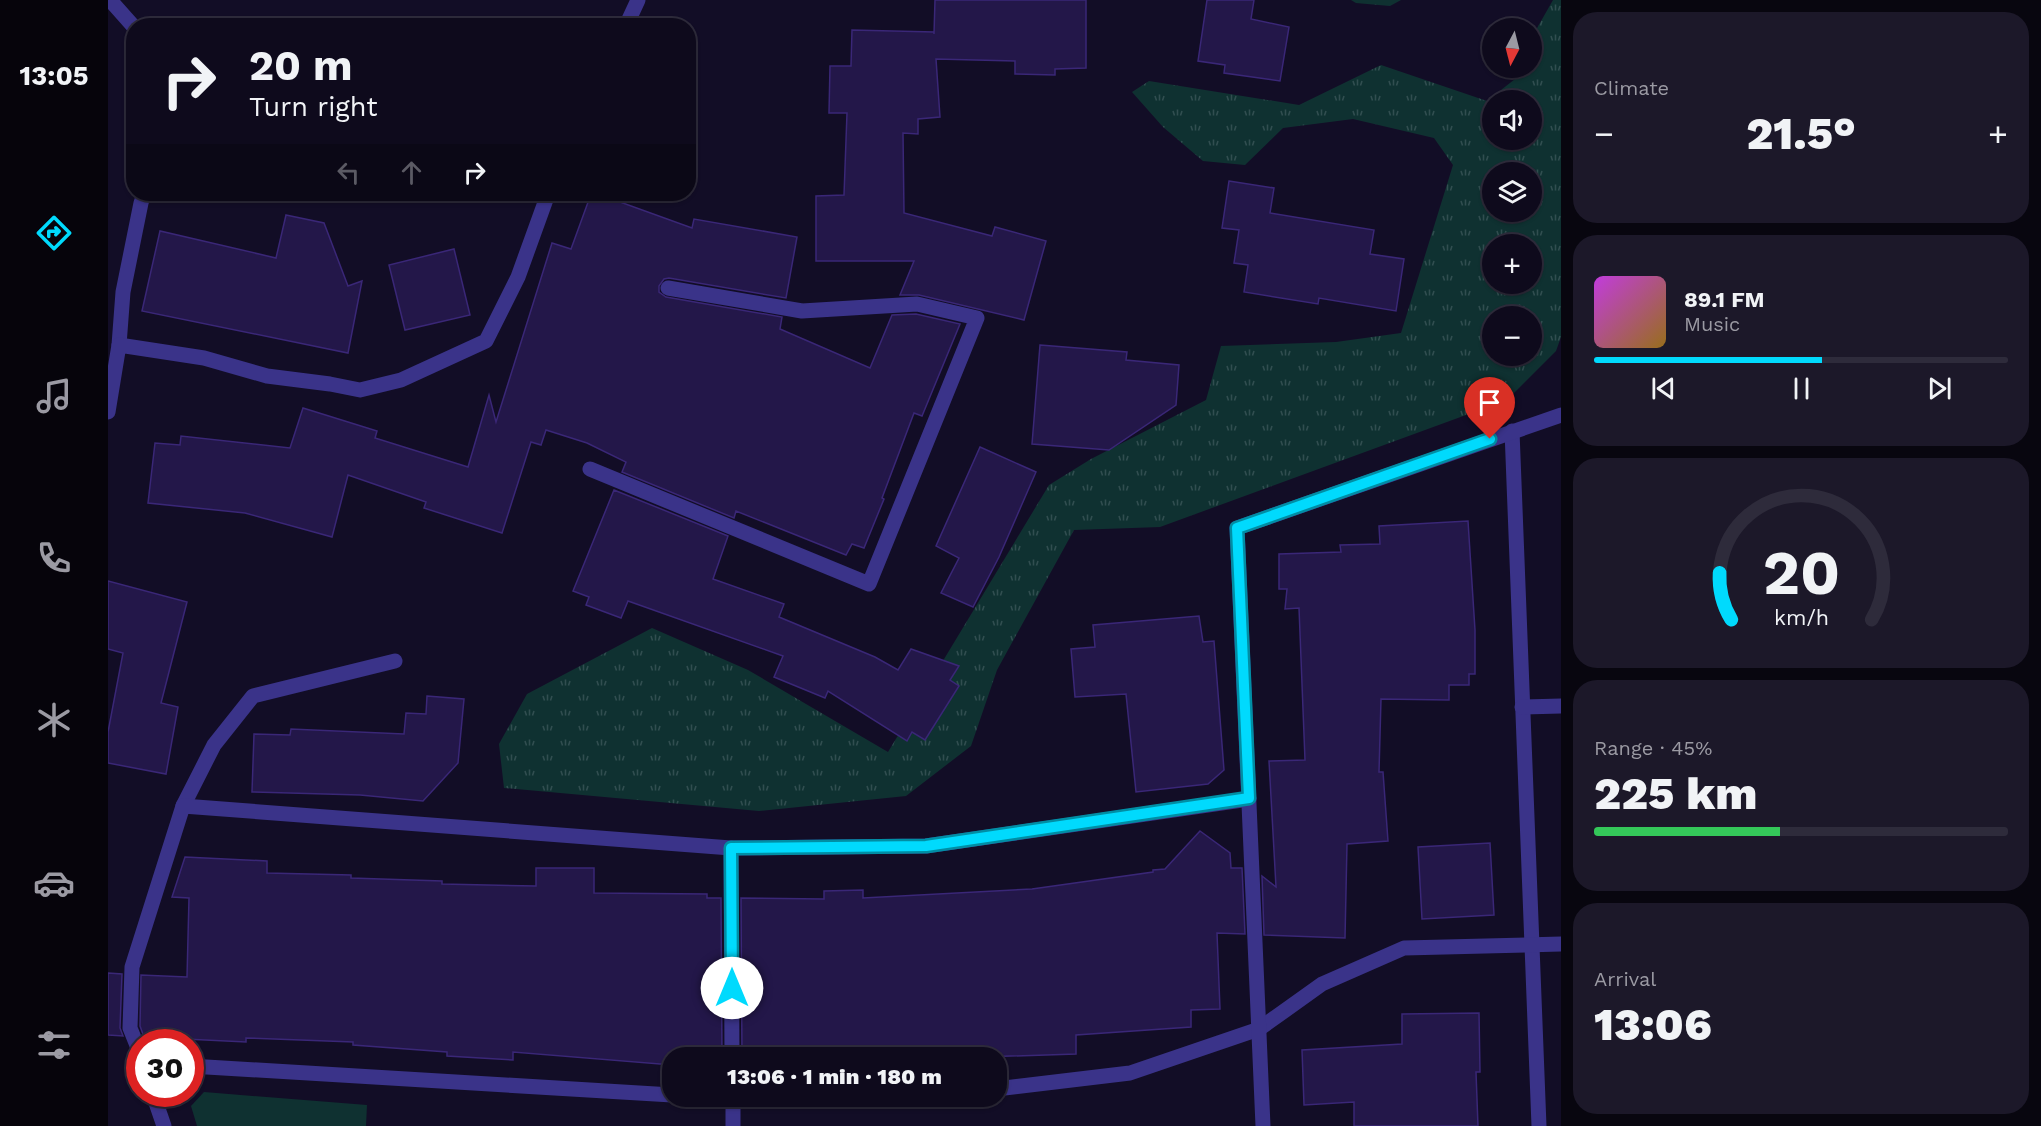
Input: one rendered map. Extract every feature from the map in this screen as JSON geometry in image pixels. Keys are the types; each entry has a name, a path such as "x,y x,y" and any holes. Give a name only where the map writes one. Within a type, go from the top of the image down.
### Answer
{"street":[{"path":"110,0 126,18"},
{"path":"630,18 638,0"},
{"path":"108,412 119,345 123,292 141,201"},
{"path":"119,345 204,358 267,376 360,390 401,380 486,341 518,277 545,201"},
{"path":"590,469 869,584 977,318 917,304 802,311 668,288"},
{"path":"1263,1126 1237,528 1561,415"},
{"path":"1512,431 1539,1126"},
{"path":"130,1029 132,967 183,806 214,745 253,696 395,661"},
{"path":"1522,707 1561,706"},
{"path":"183,806 731,848 926,846 1249,798"},
{"path":"731,848 732,1047"},
{"path":"1007,1088 1130,1073 1258,1029 1322,984 1404,948 1561,944"},
{"path":"204,1067 662,1094"},
{"path":"157,1107 164,1126"},
{"path":"733,1107 733,1126"}],"green space":[{"path":"1351,0 1401,0 1390,6 1356,3"},
{"path":"1553,0 1561,0 1561,337 1556,351 1542,365 1542,306 1482,306 1482,366 1541,366 1507,400 1160,527 1074,530 997,670 971,746 906,796 759,811 504,788 499,744 527,694 652,628 748,670 888,752 1049,485 1091,459 1206,400 1221,346 1336,342 1401,333 1453,165 1434,138 1353,119 1283,128 1245,165 1203,161 1163,127 1132,92 1149,81 1299,105 1381,65 1482,99 1482,150 1542,150 1542,90 1501,90 1516,78 1542,78 1542,19"},
{"path":"204,1092 367,1105 366,1126 197,1126 191,1107 204,1107"}],"building":[{"path":"935,0 1086,0 1086,68 1055,69 1055,75 1015,74 1015,61 936,59 940,117 918,119 918,134 903,133 904,213 992,236 995,227 1046,241 1024,320 919,295 900,295 914,261 816,261 816,196 844,195 847,113 829,113 830,66 851,66 852,30 934,32 934,34"},
{"path":"1207,0 1254,0 1251,19 1289,27 1280,81 1224,73 1225,65 1198,61"},
{"path":"1229,181 1274,188 1270,213 1374,230 1370,254 1404,259 1396,311 1319,298 1318,304 1244,292 1248,265 1234,263 1239,230 1222,228"},
{"path":"588,201 617,201 692,228 694,219 797,237 786,298 669,278 664,279 659,286 659,292 666,297 782,317 780,329 870,368 892,315 916,314 960,324 922,416 914,413 864,548 852,544 846,555 736,511 734,518 622,472 626,462 587,443 546,430 541,445 531,442 502,533 424,508 426,502 348,475 332,537 245,513 148,503 155,443 180,445 181,436 290,448 303,408 377,431 375,438 468,467 489,395 496,422 552,243 571,249"},
{"path":"286,215 324,223 348,286 362,281 348,353 142,311 160,231 276,258"},
{"path":"454,249 470,315 405,330 389,265"},
{"path":"1040,345 1127,352 1126,360 1179,365 1176,405 1109,450 1032,444"},
{"path":"980,447 1036,472 999,557 973,607 941,593 959,558 936,546"},
{"path":"614,490 728,536 713,579 784,604 779,617 875,657 898,670 911,649 959,666 950,680 959,686 925,740 912,732 907,741 828,691 825,698 774,677 783,656 628,601 621,618 586,605 589,597 573,591"},
{"path":"1468,521 1475,630 1475,674 1469,674 1469,685 1449,685 1449,700 1381,699 1379,772 1383,772 1388,841 1347,844 1345,938 1264,935 1262,876 1276,887 1269,761 1305,760 1299,608 1285,609 1287,589 1279,589 1279,554 1341,552 1340,545 1380,544 1379,526"},
{"path":"108,581 187,602 161,703 178,707 166,774 108,763 108,732 123,653 108,649"},
{"path":"1199,616 1203,642 1214,641 1224,770 1208,784 1136,792 1126,694 1075,697 1071,649 1095,647 1093,625"},
{"path":"427,696 464,699 458,763 423,801 360,795 252,792 254,734 290,735 291,729 404,734 406,713 426,714"},
{"path":"1200,831 1230,853 1231,868 1242,868 1245,934 1217,933 1220,1009 1191,1010 1191,1027 1076,1035 1076,1054 1007,1056 1007,1047 742,1047 741,898 824,899 824,891 863,890 863,898 1032,889 1165,869"},
{"path":"1490,843 1494,915 1422,919 1418,847"},
{"path":"185,857 267,861 267,873 351,875 351,878 442,881 442,884 536,886 536,868 594,868 594,893 707,894 707,898 721,898 722,1047 662,1047 662,1064 513,1052 513,1060 447,1056 447,1052 353,1045 353,1042 246,1038 246,1042 204,1040 204,1029 141,1029 141,975 187,977 189,898 172,897"},
{"path":"108,973 122,974 120,1028 123,1036 108,1035"},
{"path":"1479,1013 1480,1072 1476,1072 1478,1126 1354,1126 1354,1102 1304,1105 1302,1050 1402,1044 1402,1014"}],"route":[{"path":"732,988 731,848 926,846 1249,798 1237,528 1490,439"}]}
